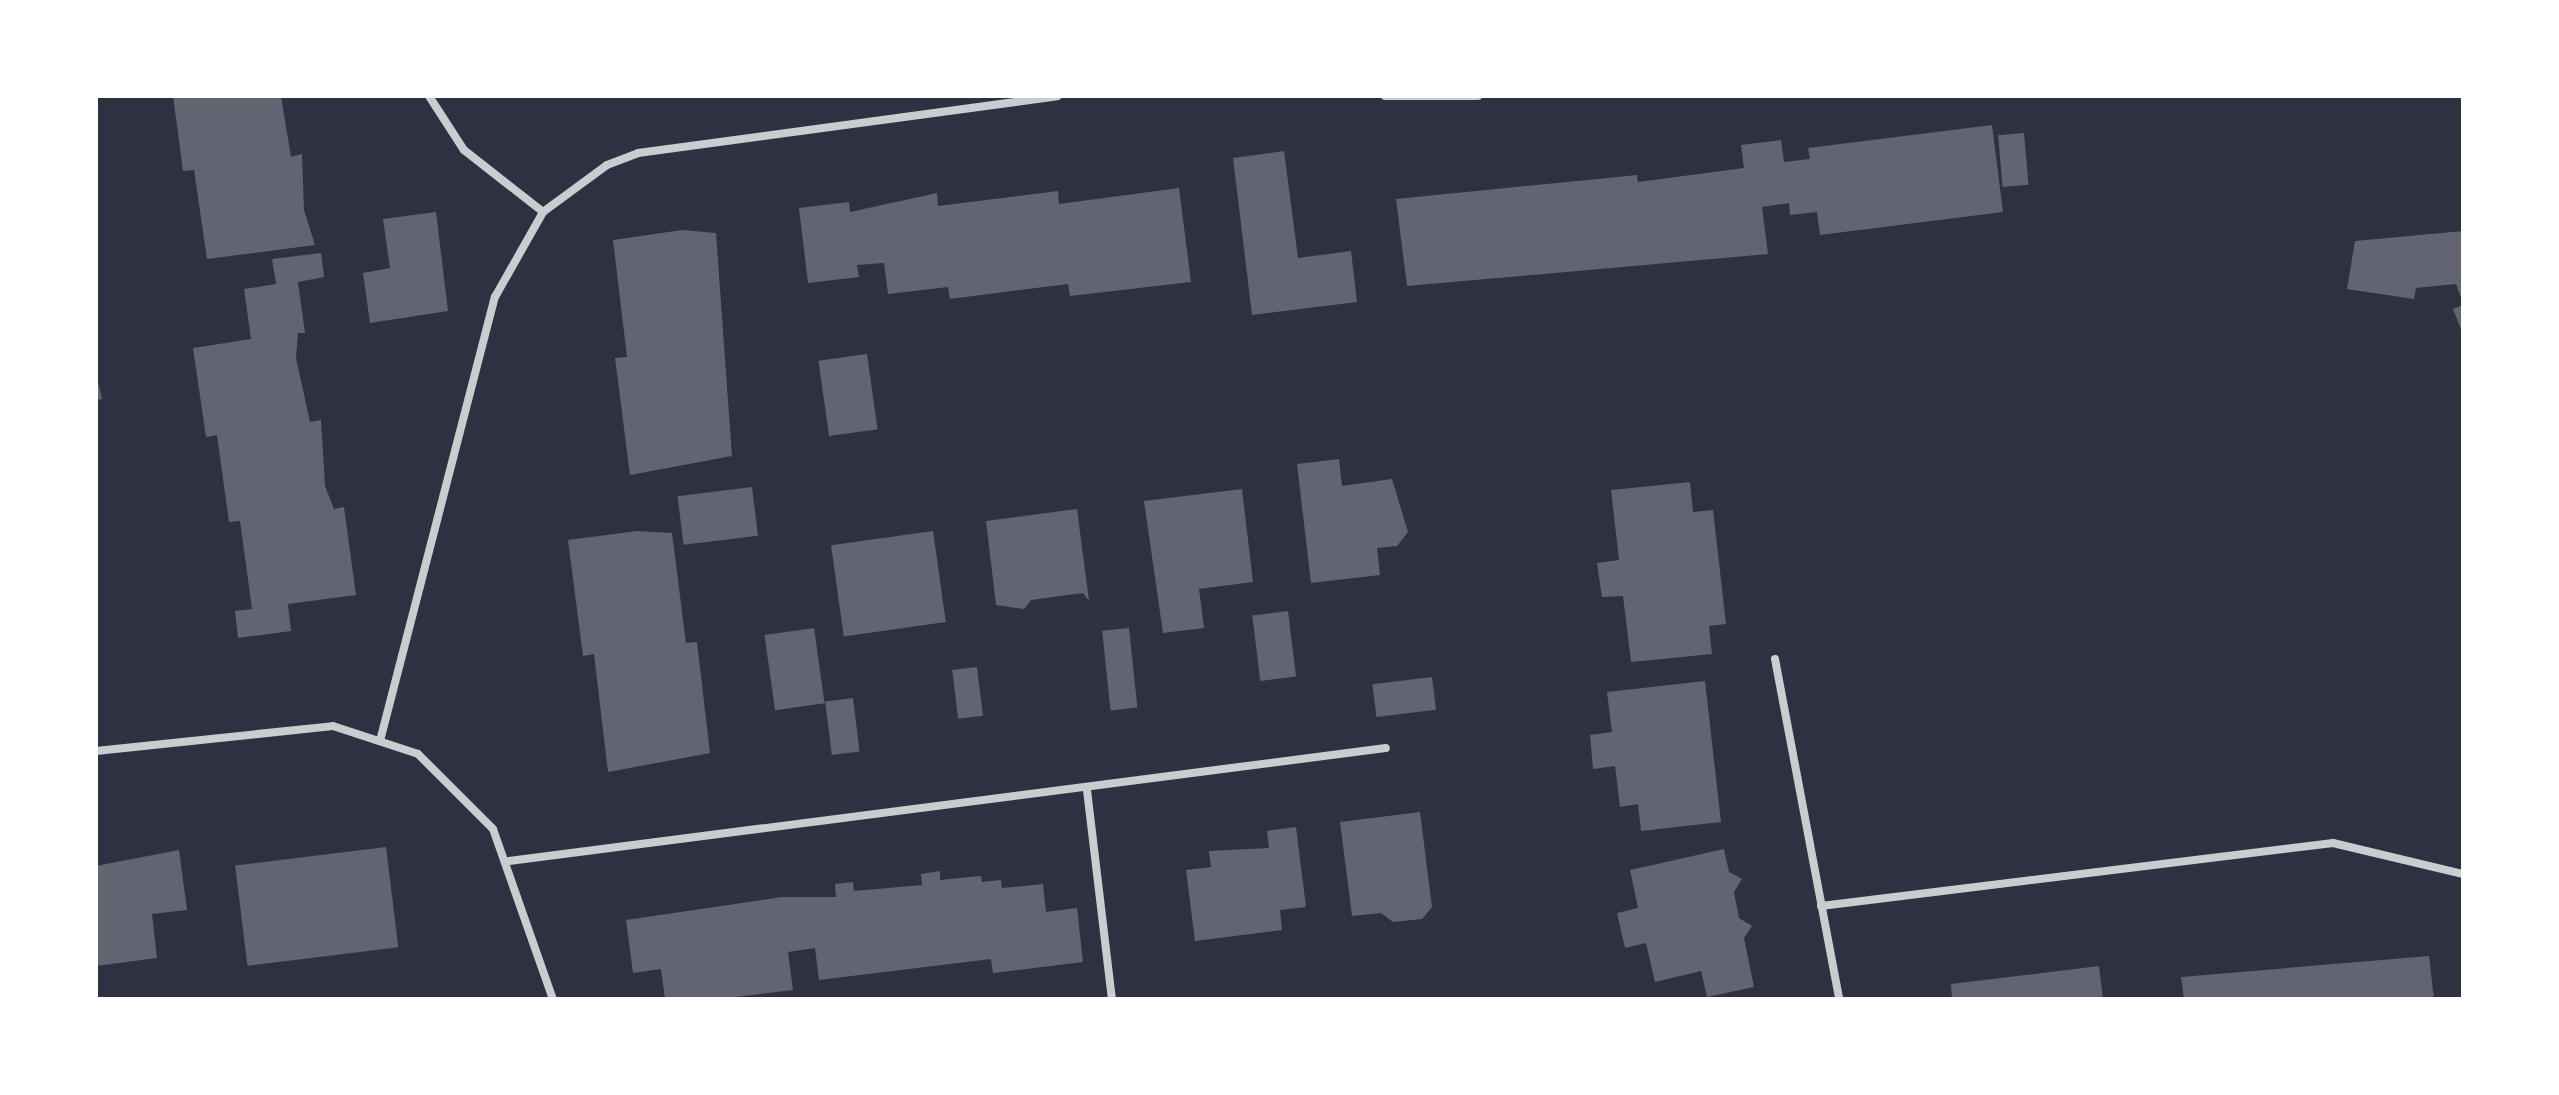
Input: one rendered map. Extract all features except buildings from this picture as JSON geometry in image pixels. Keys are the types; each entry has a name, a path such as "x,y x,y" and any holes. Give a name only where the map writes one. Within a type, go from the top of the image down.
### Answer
{"street":[{"path":"429,96 464,150 543,212"},
{"path":"381,737 495,297 543,212 607,165 638,153 1057,96"},
{"path":"1385,96 1478,96"},
{"path":"1775,659 1839,999"},
{"path":"96,751 299,726 381,737 418,754 458,788 509,861 553,999"},
{"path":"509,861 1087,790 1386,748"},
{"path":"1087,790 1112,999"},
{"path":"1821,906 2333,843 2463,874"}]}
